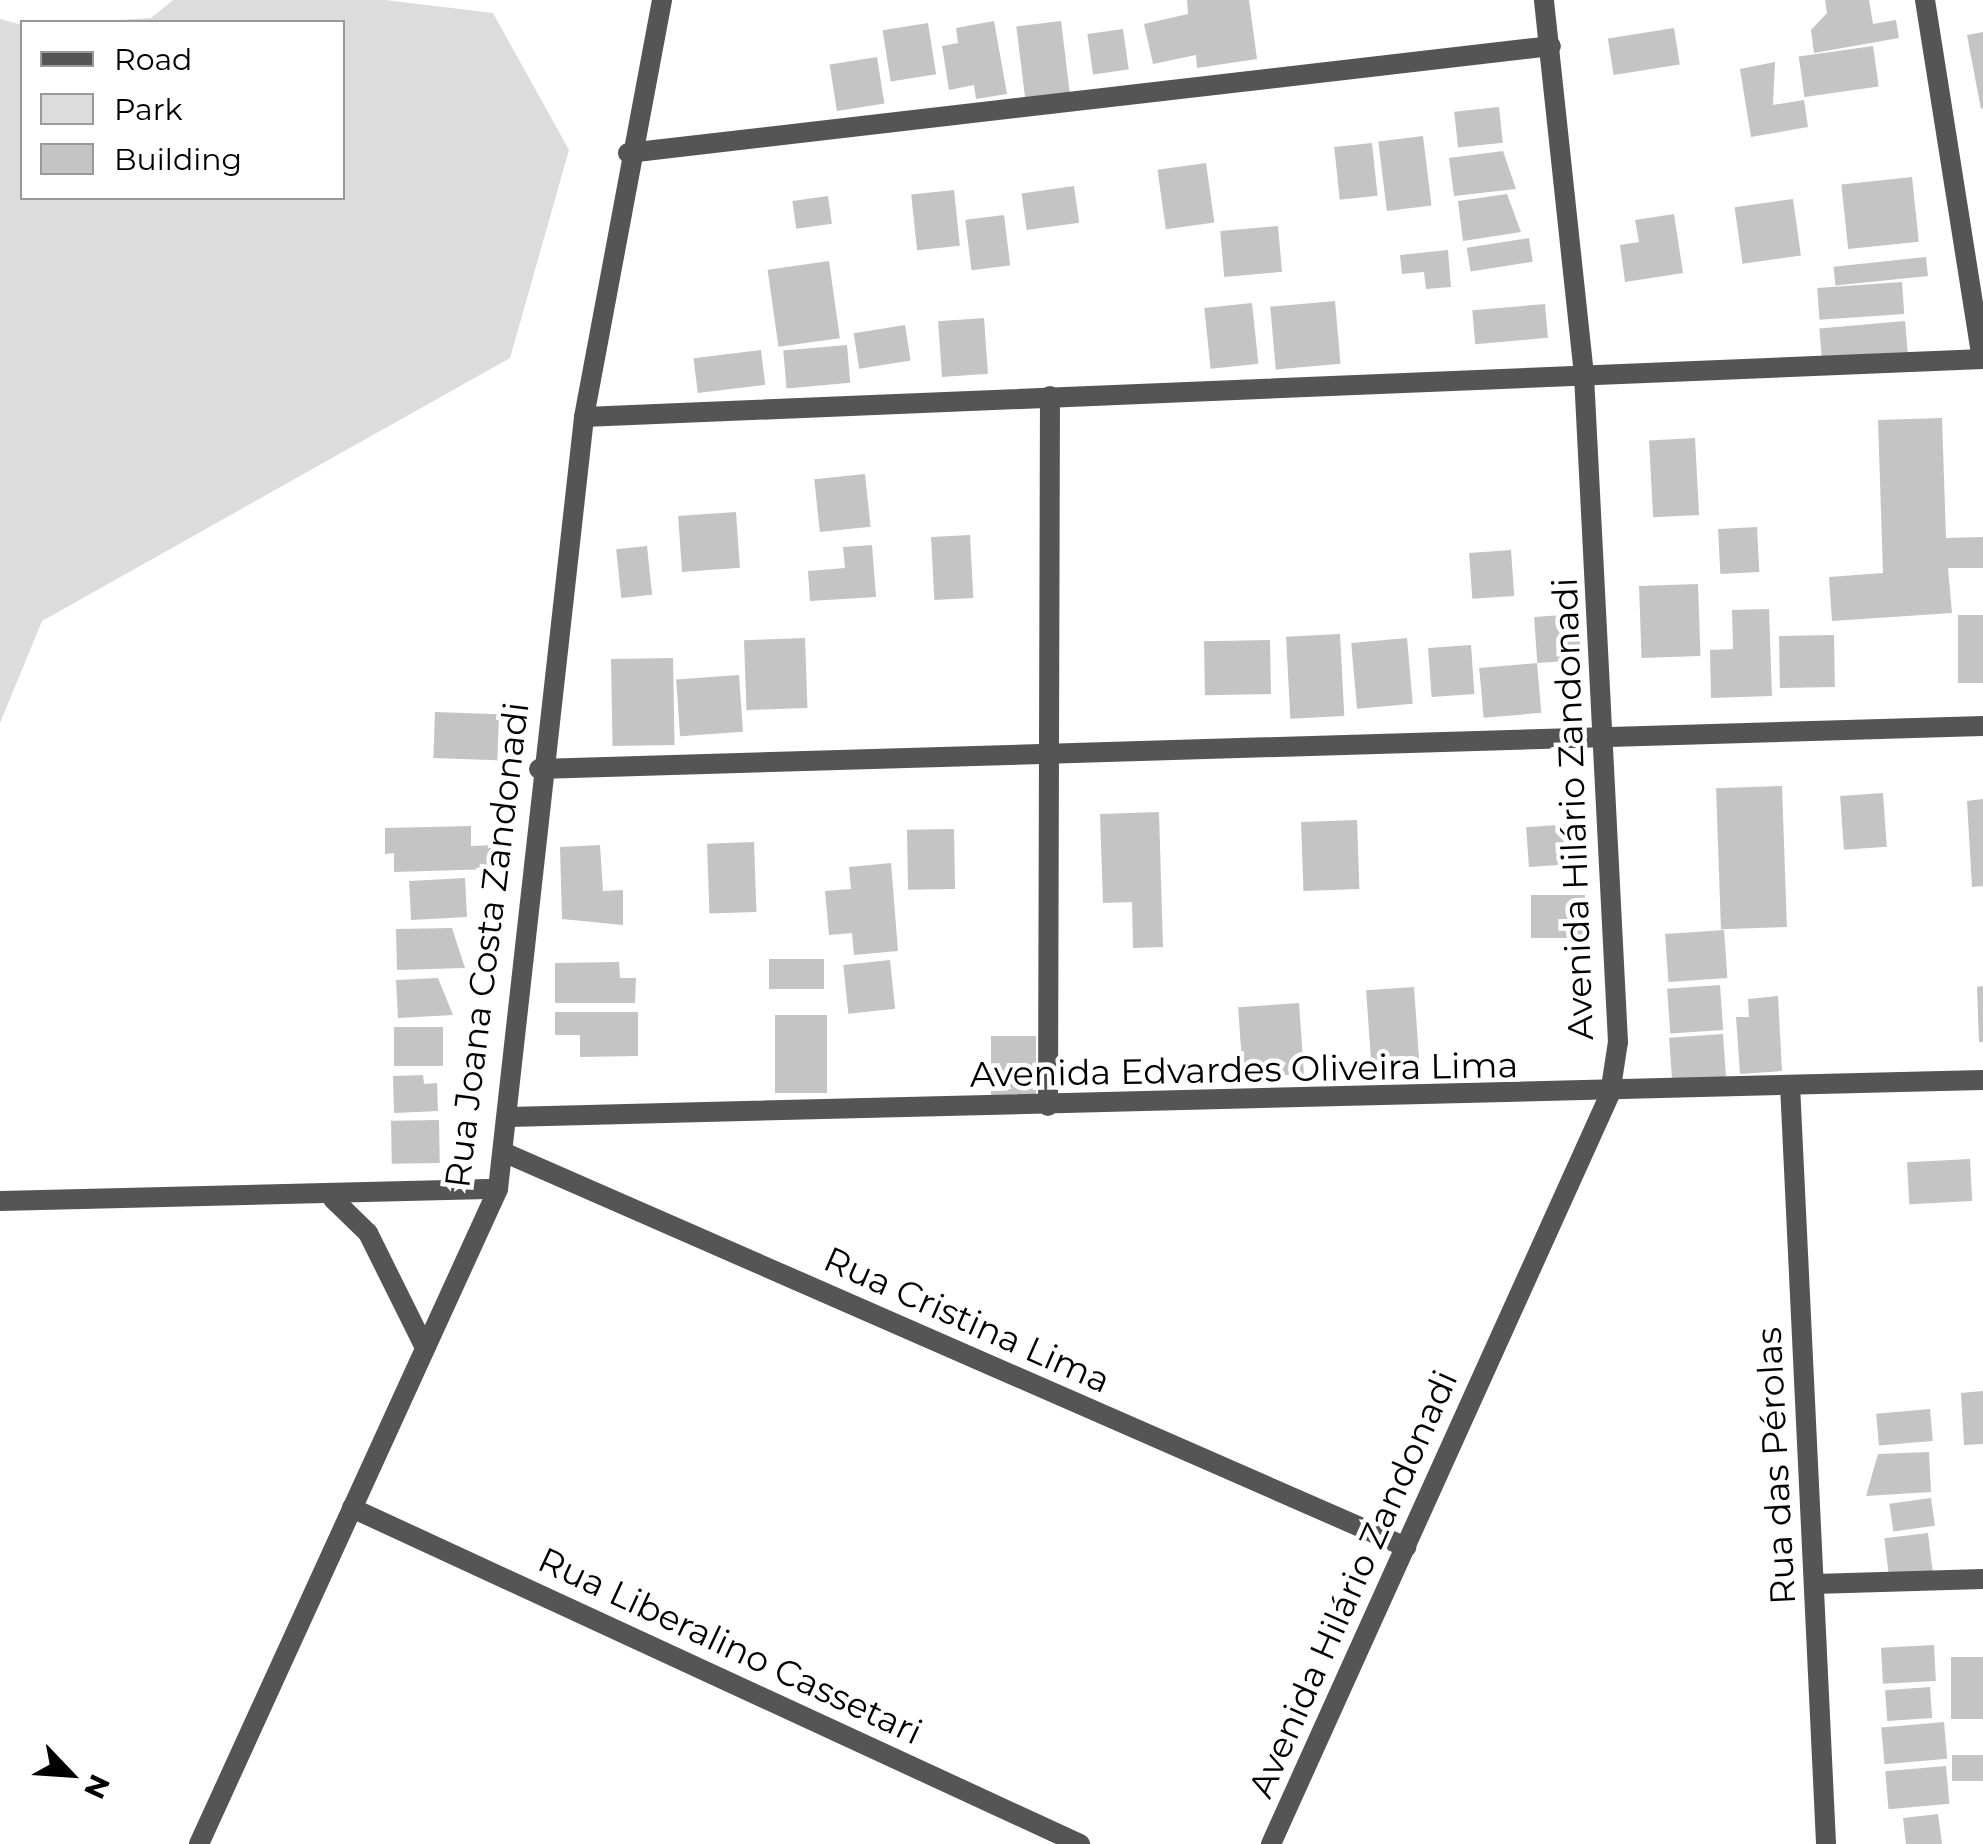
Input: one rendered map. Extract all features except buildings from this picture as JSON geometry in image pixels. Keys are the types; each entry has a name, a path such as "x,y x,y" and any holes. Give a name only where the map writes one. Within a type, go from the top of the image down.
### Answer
{"street":[{"name":"Rua Joana Costa Zandonadi","path":"199,1844 498,1189 538,769 584,417 628,153 662,0"},
{"name":"Avenida Hilário Zandonadi","path":"1272,1844 1610,1094 1618,1042 1606,736 1584,374 1544,0"},
{"path":"584,417 1983,359 1924,0"},
{"path":"628,153 1550,46"},
{"path":"1048,1106 1050,396"},
{"path":"538,769 1983,726"},
{"name":"Avenida Edvardes Oliveira Lima","path":"507,1116 1610,1094 1983,1080"},
{"name":"Rua das Pérolas","path":"1790,1085 1826,1844"},
{"name":"Rua Cristina Lima","path":"503,1152 1406,1547"},
{"path":"0,1201 333,1199 498,1189"},
{"path":"333,1199 368,1233 426,1348"},
{"name":"Rua Liberalino Cassetari","path":"352,1508 1080,1844"},
{"path":"1814,1584 1983,1579"}],"green space":[{"path":"173,0 385,0 493,13 569,150 510,358 42,621 0,723 0,19 20,24 20,200 345,200 345,20 120,20 151,18"}]}
